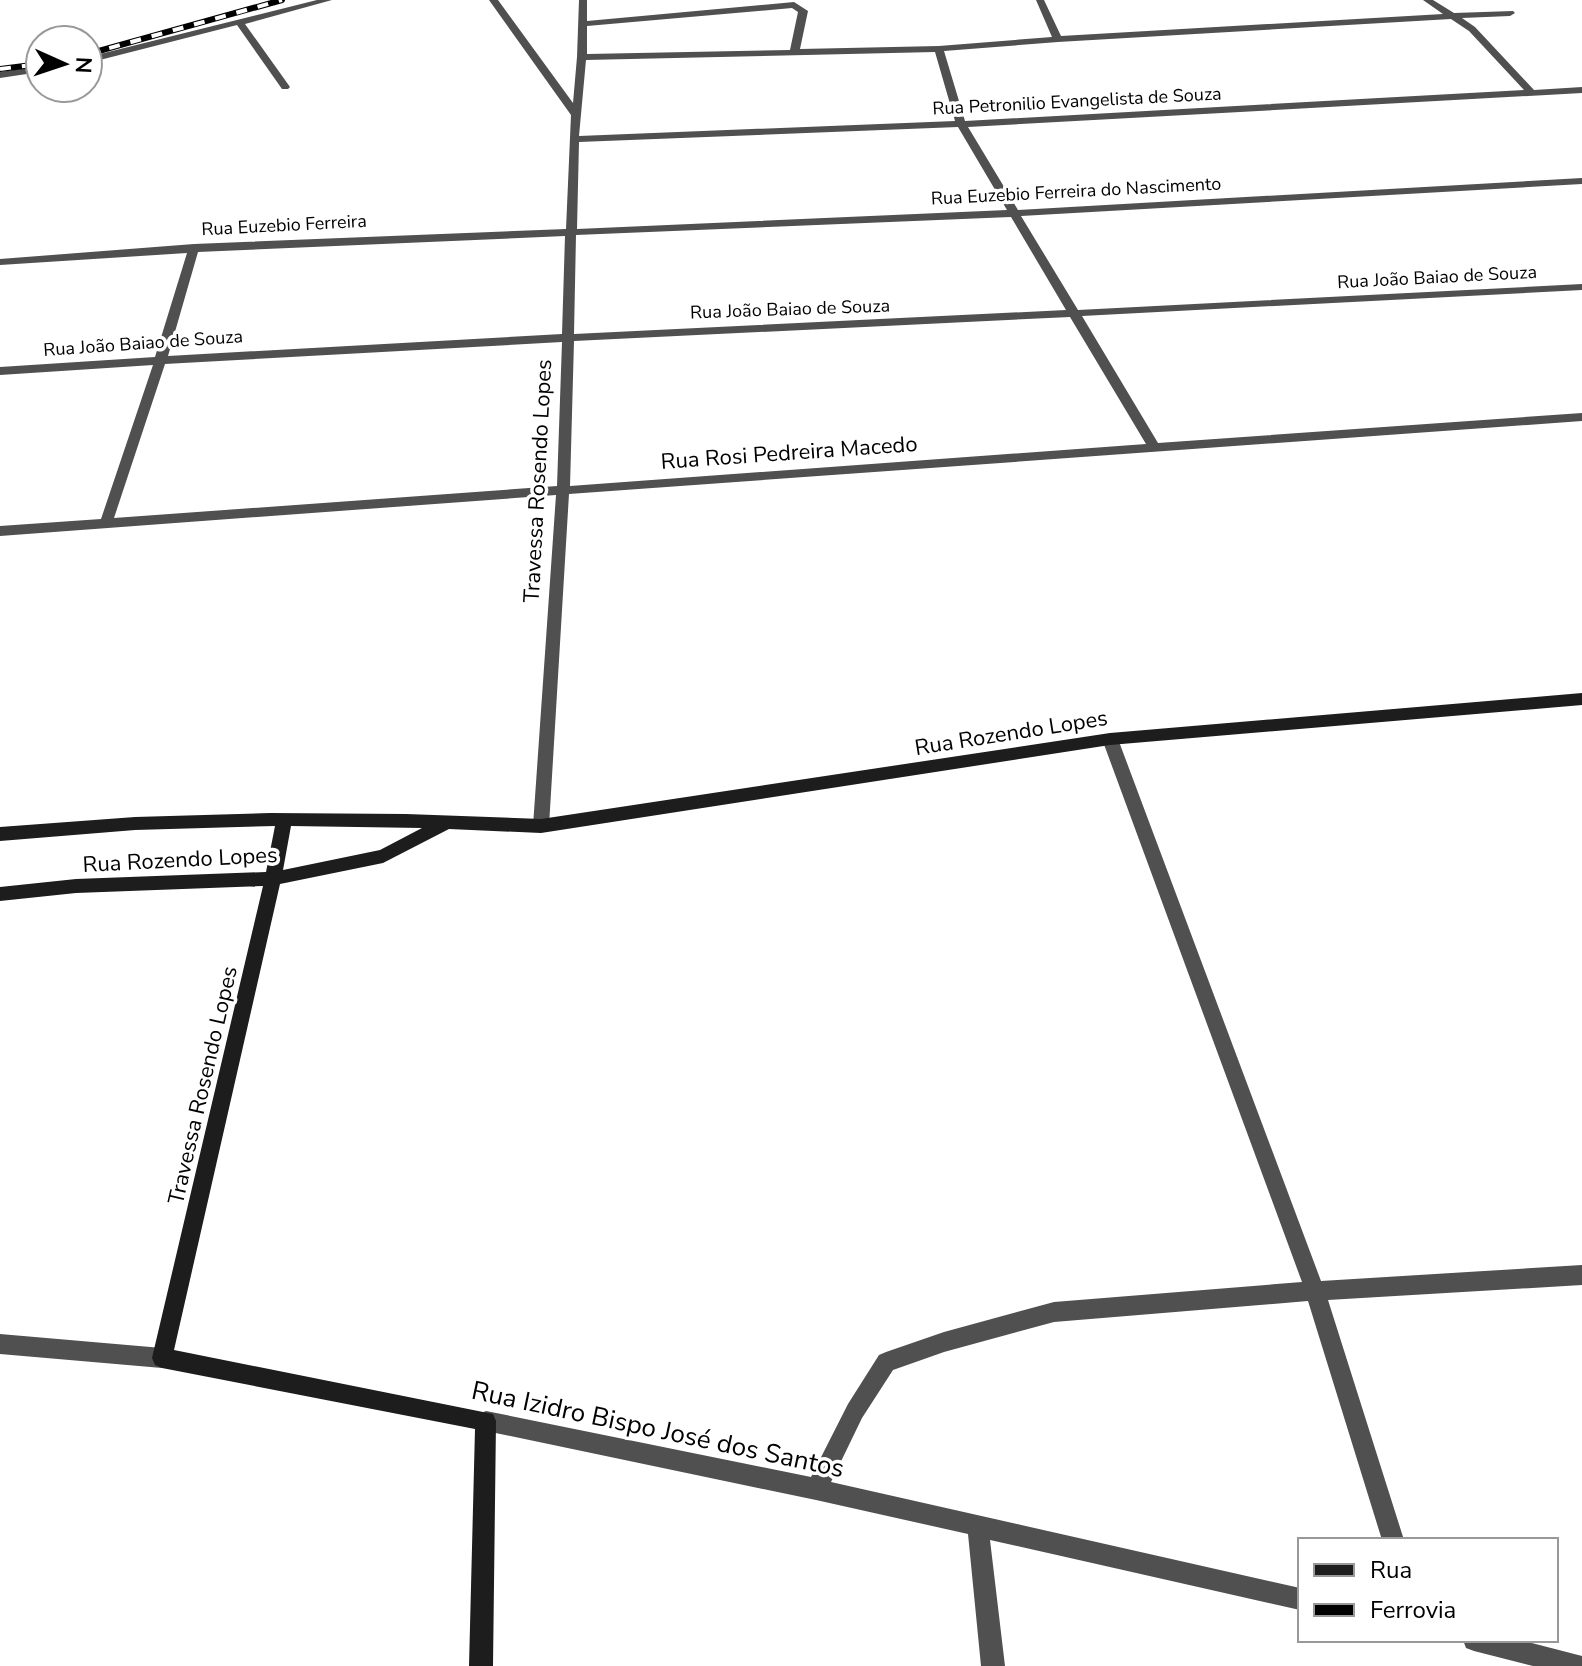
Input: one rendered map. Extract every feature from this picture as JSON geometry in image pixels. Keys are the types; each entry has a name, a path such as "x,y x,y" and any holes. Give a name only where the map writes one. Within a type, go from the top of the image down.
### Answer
{"street":[{"path":"104,56 328,0"},
{"path":"493,0 576,114"},
{"name":"Travessa Rosendo Lopes","path":"541,826 563,489 574,139 582,57 583,0"},
{"path":"1040,0 1058,39"},
{"path":"1427,0 1454,17 1497,54 1531,92"},
{"path":"583,24 794,5 803,11 794,54"},
{"path":"582,57 939,49 1058,39 1510,13"},
{"path":"240,23 285,87"},
{"path":"939,49 961,124 1153,446"},
{"path":"0,75 24,71"},
{"name":"Rua Petronilio Evangelista de Souza","path":"574,139 961,124 1582,90"},
{"name":"Rua Euzebio Ferreira do Nascimento","path":"571,231 1012,212 1582,181"},
{"name":"Rua Euzebio Ferreira","path":"0,262 194,247 571,231"},
{"path":"106,523 194,247"},
{"name":"Rua João Baiao de Souza","path":"0,371 568,336 1073,315 1582,287"},
{"name":"Rua Rosi Pedreira Macedo","path":"0,531 1582,417"},
{"name":"Rua Rozendo Lopes","path":"0,834 143,823 449,821 541,826 1110,739 1582,699"},
{"path":"1110,739 1315,1291 1392,1538"},
{"name":"Rua Rozendo Lopes","path":"0,894 76,886 272,879 383,856 449,821"},
{"name":"Travessa Rosendo Lopes","path":"162,1358 265,920 284,822"},
{"path":"816,1489 855,1411 886,1362 944,1342 1054,1312 1315,1291 1582,1275"},
{"name":"Rua Izidro Bispo José dos Santos","path":"0,1344 162,1358 486,1421 816,1489 1298,1599"},
{"path":"481,1666 486,1421"},
{"path":"978,1526 993,1666"},
{"path":"1482,1642 1579,1666"}],"railway":[{"path":"104,50 282,0"},
{"path":"0,69 24,66"}]}
